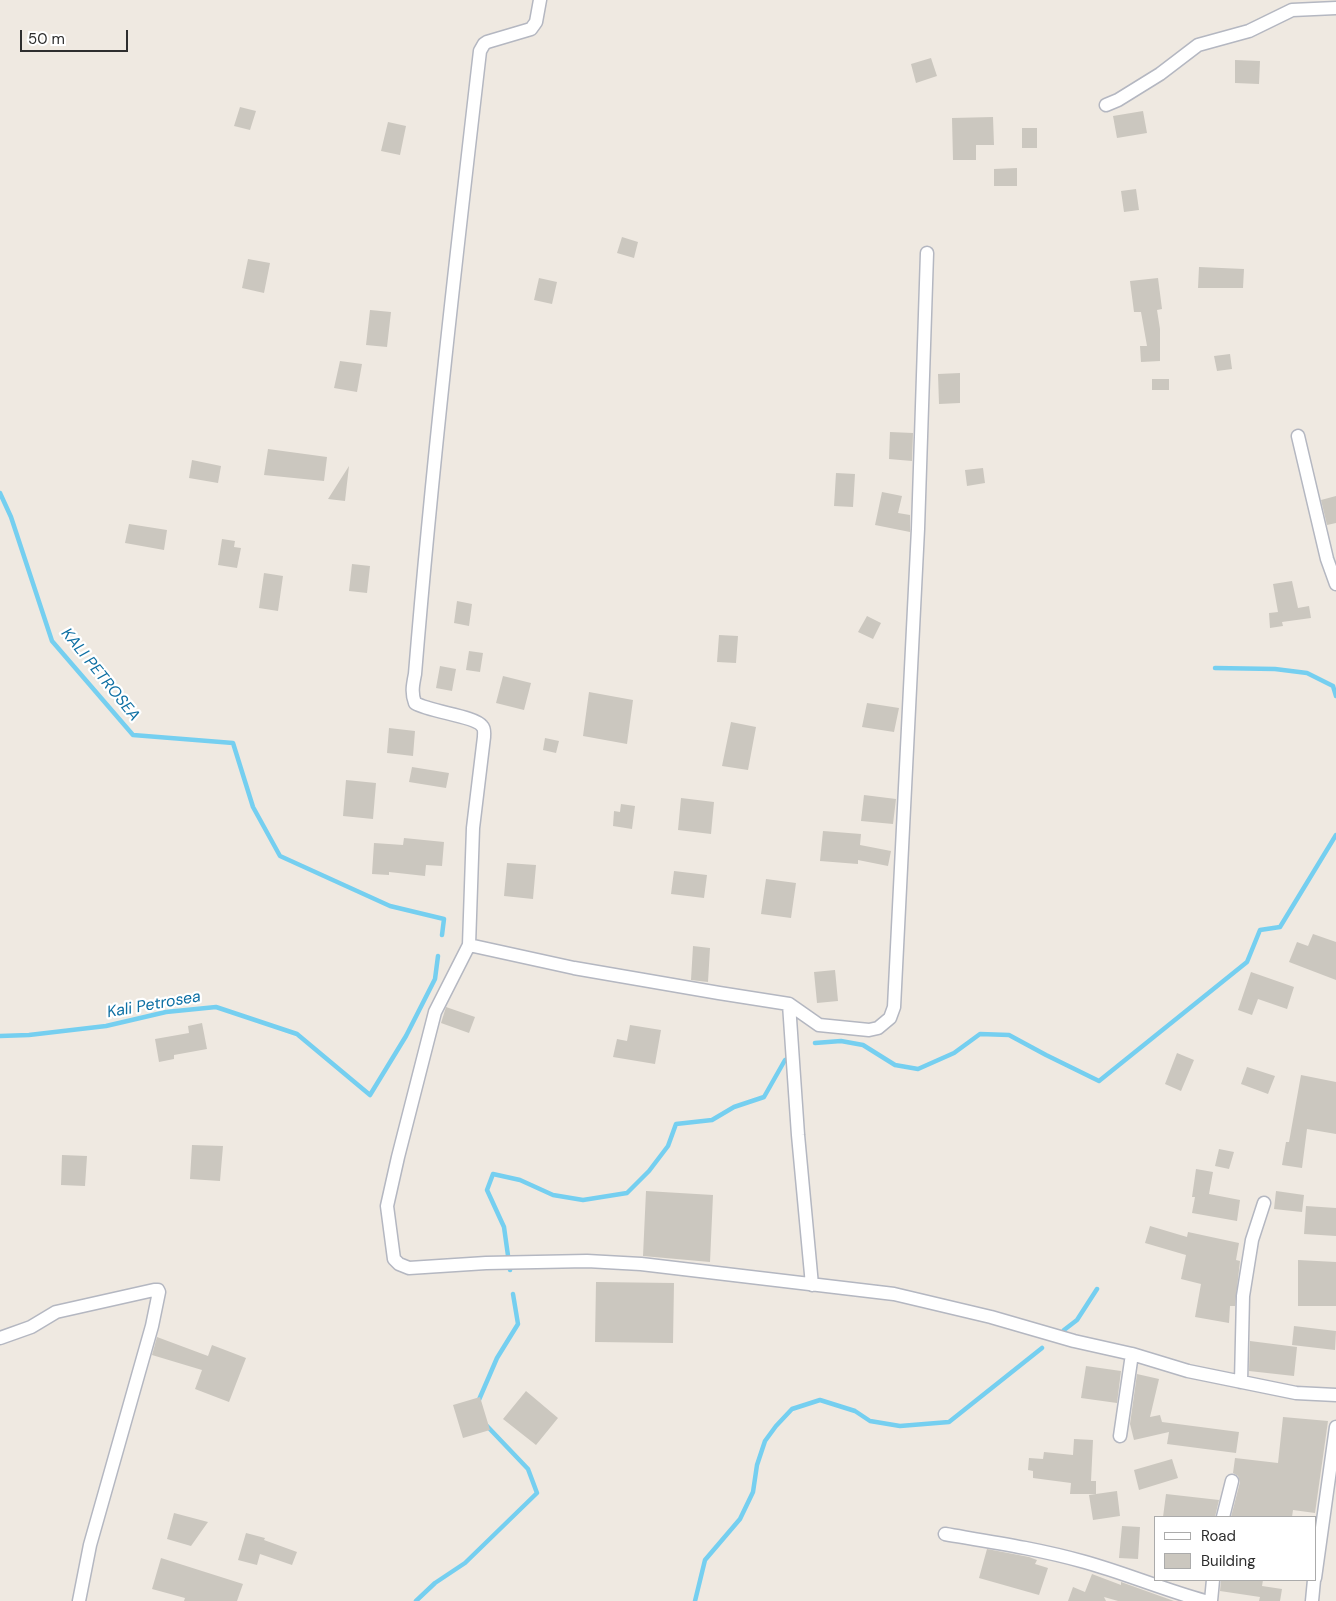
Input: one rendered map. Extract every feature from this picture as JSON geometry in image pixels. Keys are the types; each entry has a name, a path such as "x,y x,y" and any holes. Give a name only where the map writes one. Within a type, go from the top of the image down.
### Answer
{"street":[{"path":"540,0 536,22 532,29 487,42 480,51 445,355 426,546 416,674 412,689 415,703 420,706 472,720 479,723 484,731 473,828 469,946 435,1012 386,1206 394,1260 409,1268 486,1263 587,1261 641,1264 894,1294 991,1317 1074,1341 1132,1354 1188,1371 1296,1393 1336,1395"},
{"path":"1106,104 1118,100 1160,74 1198,45 1250,31 1292,10 1336,8"},
{"path":"469,946 574,968 789,1004 819,1025 869,1030 878,1028 890,1018 894,1007 918,529 927,253"},
{"path":"1298,436 1327,559 1336,584"},
{"path":"789,1004 798,1135 812,1285"},
{"path":"1241,1382 1243,1296 1252,1240 1264,1203"},
{"path":"0,1338 30,1327 56,1312 154,1290 159,1292 152,1326 90,1544 79,1601"},
{"path":"1120,1436 1132,1354"},
{"path":"1316,1572 1336,1427"},
{"path":"1223,1516 1232,1481"},
{"path":"946,1534 1022,1547 1084,1562 1171,1592 1205,1601"},
{"path":"1210,1601 1212,1581"},
{"path":"1312,1601 1315,1581"}],"building":[{"path":"931,58 937,76 916,83 911,64"},
{"path":"1235,60 1260,61 1259,84 1235,83"},
{"path":"240,107 256,111 250,130 234,126"},
{"path":"1143,111 1147,133 1117,138 1113,116"},
{"path":"993,117 994,145 976,145 976,160 953,160 952,118"},
{"path":"388,122 406,126 400,155 381,151"},
{"path":"1022,128 1037,128 1037,148 1022,148"},
{"path":"1017,168 1017,186 994,186 994,169"},
{"path":"1136,189 1139,210 1124,212 1121,191"},
{"path":"622,237 638,242 634,258 617,253"},
{"path":"248,259 270,263 264,293 242,288"},
{"path":"1199,267 1244,269 1243,288 1198,288"},
{"path":"539,278 557,282 552,304 534,300"},
{"path":"1158,278 1162,309 1157,310 1160,329 1160,361 1141,362 1140,346 1147,346 1141,312 1134,312 1130,281"},
{"path":"370,310 391,312 387,347 366,345"},
{"path":"1230,354 1232,369 1217,371 1214,356"},
{"path":"340,361 362,364 357,392 334,388"},
{"path":"960,373 960,403 939,404 938,374"},
{"path":"1152,379 1169,379 1169,390 1152,390"},
{"path":"890,432 913,433 912,461 889,459"},
{"path":"268,449 327,457 324,481 264,475"},
{"path":"192,460 221,466 218,483 189,478"},
{"path":"349,466 345,501 328,499"},
{"path":"983,468 985,483 967,486 965,470"},
{"path":"836,473 855,474 853,507 834,506"},
{"path":"882,492 902,496 898,513 910,515 910,532 875,525"},
{"path":"1336,496 1336,523 1327,525 1321,500"},
{"path":"129,524 167,530 164,550 125,543"},
{"path":"222,539 235,541 234,547 241,548 237,568 218,565"},
{"path":"352,564 370,566 367,593 349,591"},
{"path":"264,573 283,576 278,611 259,608"},
{"path":"1292,581 1298,608 1309,606 1311,618 1282,622 1283,626 1270,628 1269,613 1278,612 1273,584"},
{"path":"457,601 472,604 469,626 454,623"},
{"path":"867,616 881,623 873,639 858,632"},
{"path":"719,635 738,636 736,663 717,662"},
{"path":"469,651 483,653 480,672 466,670"},
{"path":"440,666 456,669 452,691 436,688"},
{"path":"503,676 531,683 524,710 496,703"},
{"path":"589,692 633,700 627,744 583,736"},
{"path":"867,703 899,708 894,732 862,727"},
{"path":"731,722 756,727 748,770 722,766"},
{"path":"389,728 415,731 413,756 387,753"},
{"path":"545,738 559,741 556,753 543,750"},
{"path":"412,767 449,773 446,788 409,782"},
{"path":"346,780 376,783 373,819 343,816"},
{"path":"864,795 896,799 893,824 861,821"},
{"path":"681,798 714,802 711,834 678,830"},
{"path":"621,804 635,806 632,829 613,826 614,811 620,812"},
{"path":"823,831 861,834 860,845 891,851 888,866 858,860 858,864 820,861"},
{"path":"404,838 444,842 442,866 426,865 425,876 389,872 389,875 372,874 374,843 403,845"},
{"path":"507,863 536,865 533,899 504,896"},
{"path":"674,871 707,875 704,898 671,894"},
{"path":"766,879 796,883 791,918 761,914"},
{"path":"1313,934 1336,942 1336,980 1289,962 1297,942 1308,946"},
{"path":"693,946 710,948 708,982 691,980"},
{"path":"835,970 838,1001 817,1003 814,972"},
{"path":"1251,972 1294,987 1287,1009 1258,999 1252,1015 1238,1010"},
{"path":"446,1007 475,1017 469,1033 441,1023"},
{"path":"202,1023 207,1049 174,1055 174,1059 159,1062 155,1039 189,1033 188,1026"},
{"path":"630,1025 661,1030 655,1064 613,1057 617,1039 627,1041"},
{"path":"1177,1053 1194,1060 1181,1091 1165,1084"},
{"path":"1247,1067 1275,1076 1268,1094 1241,1084"},
{"path":"1301,1075 1336,1082 1336,1134 1307,1129 1302,1168 1282,1165 1286,1142 1289,1142"},
{"path":"192,1145 223,1146 220,1181 190,1179"},
{"path":"1219,1149 1234,1152 1229,1169 1215,1166"},
{"path":"62,1155 87,1156 85,1186 61,1185"},
{"path":"1196,1169 1213,1172 1209,1194 1240,1200 1237,1221 1192,1213 1195,1197 1192,1197"},
{"path":"646,1191 713,1195 710,1262 643,1256"},
{"path":"1276,1191 1304,1195 1302,1212 1274,1209"},
{"path":"1306,1206 1336,1208 1336,1236 1304,1234"},
{"path":"1150,1226 1187,1237 1188,1232 1239,1243 1236,1260 1240,1261 1235,1306 1230,1306 1229,1323 1195,1317 1201,1284 1181,1279 1186,1255 1145,1243"},
{"path":"1298,1260 1336,1262 1336,1306 1298,1306"},
{"path":"596,1282 674,1283 673,1343 595,1342"},
{"path":"1294,1326 1336,1331 1335,1350 1292,1345"},
{"path":"157,1337 208,1356 212,1345 246,1358 229,1402 195,1389 202,1370 152,1355"},
{"path":"1250,1341 1297,1347 1294,1376 1249,1371"},
{"path":"1086,1366 1121,1371 1117,1403 1081,1398"},
{"path":"1137,1374 1159,1379 1150,1417 1160,1415 1162,1422 1239,1432 1236,1453 1167,1444 1169,1432 1134,1440 1130,1424"},
{"path":"526,1391 558,1418 536,1445 503,1419"},
{"path":"480,1397 490,1430 463,1438 453,1405"},
{"path":"1283,1417 1328,1421 1315,1513 1293,1510 1292,1516 1231,1516 1240,1482 1238,1476 1233,1473 1235,1458 1278,1463"},
{"path":"1074,1439 1093,1440 1091,1481 1096,1481 1096,1494 1070,1494 1071,1483 1033,1478 1033,1471 1028,1470 1029,1458 1043,1459 1044,1452 1073,1455"},
{"path":"1172,1459 1178,1478 1139,1490 1134,1470"},
{"path":"1117,1491 1120,1516 1093,1520 1089,1495"},
{"path":"1166,1494 1219,1500 1215,1516 1163,1516"},
{"path":"174,1513 208,1522 191,1546 167,1539"},
{"path":"1122,1526 1140,1527 1138,1559 1119,1558"},
{"path":"246,1533 265,1538 264,1540 297,1552 292,1565 260,1554 257,1565 238,1560"},
{"path":"987,1549 1029,1557 1037,1560 1035,1564 1048,1568 1039,1595 979,1578"},
{"path":"161,1558 243,1584 237,1601 184,1601 185,1598 152,1589"},
{"path":"1092,1574 1174,1601 1118,1601 1104,1597 1106,1601 1068,1601 1073,1587 1085,1592"},
{"path":"1221,1581 1263,1581 1262,1586 1282,1589 1280,1601 1259,1601 1260,1597 1220,1591"}],"waterway":[{"name":"KALI PETROSEA","path":"0,493 11,517 52,641 133,735 233,743 253,807 280,856 390,906 444,919 442,935"},
{"path":"1215,668 1275,669 1307,673 1333,686 1336,696"},
{"path":"815,1043 841,1041 863,1045 895,1065 918,1069 954,1053 980,1034 1009,1035 1099,1081 1247,962 1260,930 1280,927 1336,835"},
{"name":"Kali Petrosea","path":"0,1036 29,1035 106,1026 166,1012 216,1007 297,1034 370,1095 406,1036 435,979 438,956"},
{"path":"510,1270 504,1227 487,1190 493,1174 520,1180 553,1195 583,1200 627,1193 649,1171 668,1146 676,1124 712,1120 734,1107 764,1097 785,1060 792,1057"},
{"path":"1064,1330 1077,1320 1097,1289"},
{"path":"478,1402 497,1358 518,1324 513,1294"},
{"path":"695,1601 705,1560 740,1519 753,1492 757,1465 765,1441 792,1409 820,1400 855,1411 870,1421 900,1426 949,1422 1042,1348"},
{"path":"416,1601 435,1583 465,1563 537,1493 528,1469 487,1426"}]}
